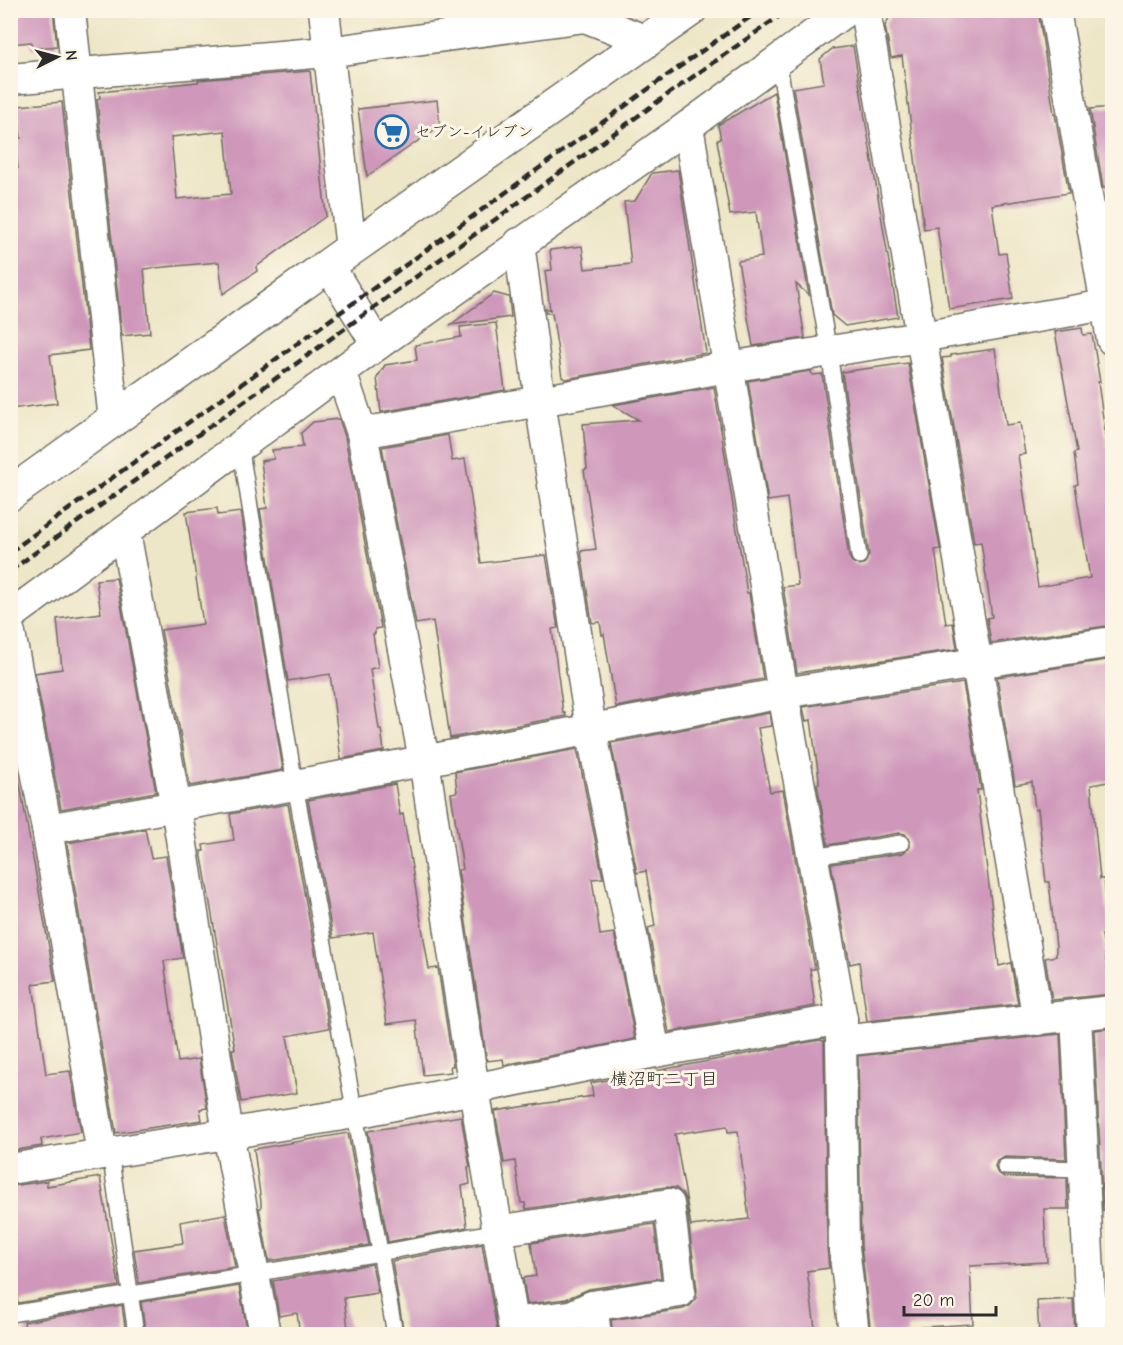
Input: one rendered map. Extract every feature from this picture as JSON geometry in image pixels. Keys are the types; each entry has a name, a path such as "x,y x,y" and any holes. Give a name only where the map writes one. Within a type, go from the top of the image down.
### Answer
{"street":[{"path":"70,10 114,421"},
{"path":"324,10 340,258 376,345"},
{"path":"10,494 690,10"},
{"path":"10,615 376,345 688,126 847,10"},
{"path":"865,10 1038,1020"},
{"path":"1055,10 1109,305 1113,340"},
{"path":"10,79 327,52 585,14 647,41"},
{"path":"688,126 841,1030 844,1248 854,1335"},
{"path":"519,243 540,401 591,729 655,1052"},
{"path":"362,433 728,368 921,338 1109,305"},
{"path":"341,372 362,433 424,760 474,1089 497,1231 514,1329 571,1316 594,1320 681,1292 669,1204 497,1231"},
{"path":"125,532 176,807 228,1133 265,1335"},
{"path":"10,633 106,1153"},
{"path":"47,829 176,807 783,693 1113,642"},
{"path":"10,1168 355,1113 655,1052 841,1030 1038,1020 1113,1011"},
{"path":"1076,1015 1092,1335"}],"lane":[{"path":"778,60 829,352 859,556"},
{"path":"240,445 295,785 395,1335"},
{"path":"813,857 901,843"},
{"path":"106,1153 135,1335"},
{"path":"1005,1167 1083,1169"},
{"path":"10,1314 380,1253 497,1231"}],"building":[{"path":"10,10 53,10 57,46 32,49 31,42 10,44"},
{"path":"893,10 1038,10 1069,193 992,205 999,254 1006,253 1013,299 949,309 937,227 924,229 902,56 891,58 885,26"},
{"path":"853,46 898,317 845,326 832,315 793,88 824,83 820,59 832,49"},
{"path":"310,71 326,216 256,267 257,271 223,294 219,262 144,269 150,333 122,336 97,99 100,98 99,92 198,82 198,80","holes":["225,131 231,194 177,199 171,137"]},
{"path":"774,92 809,295 796,284 805,338 753,346 738,261 762,257 756,212 730,215 717,140 721,139 718,125"},
{"path":"437,100 440,126 367,176 358,109"},
{"path":"62,102 89,350 50,355 57,403 10,409 10,169 18,168 15,139 21,138 18,106"},
{"path":"1113,107 1113,187 1103,188 1090,109"},
{"path":"678,170 706,353 566,379 562,377 552,313 546,313 545,308 550,310 545,271 552,270 550,250 582,246 585,269 631,264 624,202 635,201 652,173"},
{"path":"494,293 509,297 511,317 450,325"},
{"path":"496,323 505,390 381,412 377,378 385,365 417,360 415,345 461,337 460,327"},
{"path":"1082,328 1083,335 1092,334 1107,447 1113,446 1113,625 991,643 987,618 992,617 981,542 974,543 942,358 995,349 1006,425 1020,423 1025,454 1018,455 1038,587 1090,578 1075,485 1078,484 1074,453 1077,452 1055,332"},
{"path":"908,363 940,549 935,550 946,624 953,623 957,649 797,673 783,587 798,585 787,498 768,501 748,381 811,371 812,375 822,374 849,557 852,562 860,566 865,563 869,555 842,372"},
{"path":"714,387 763,679 616,707 604,634 602,635 600,622 592,623 581,551 596,549 584,470 587,469 583,424 639,420 613,405"},
{"path":"339,419 345,437 381,628 375,629 375,634 373,634 378,667 370,669 384,751 341,759 330,674 288,681 260,509 267,508 261,461 274,459 272,450 303,447 301,433 313,422"},
{"path":"448,435 452,461 465,459 481,563 546,555 558,628 552,629 563,713 566,716 450,738 433,621 416,624 382,447"},
{"path":"217,508 218,515 241,512 283,770 190,786 161,630 203,624 186,512"},
{"path":"116,578 156,792 61,809 35,673 62,669 57,619 101,613 96,580"},
{"path":"1113,659 1113,781 1091,785 1100,879 1104,879 1110,934 1102,935 1112,994 1052,1000 1045,958 1056,956 1056,947 1038,809 1035,810 1032,782 1015,785 997,677"},
{"path":"963,683 981,790 977,790 999,966 1011,963 1018,1004 867,1021 859,962 850,964 831,864 903,853 910,847 910,841 905,834 899,833 828,845 817,784 819,784 819,779 811,720 806,721 803,707"},
{"path":"769,713 771,726 758,728 770,792 783,790 815,969 810,969 815,1006 669,1032 648,928 655,926 646,871 637,873 611,743"},
{"path":"10,729 55,981 33,984 46,1074 70,1071 81,1132 41,1139 42,1146 10,1151"},
{"path":"577,749 603,878 592,879 600,935 614,933 635,1039 504,1065 503,1059 487,1061 458,870 463,869 451,793 457,792 455,772"},
{"path":"395,784 400,815 403,814 429,969 438,968 453,1066 450,1066 451,1072 423,1075 416,1020 387,1024 373,932 333,938 308,800"},
{"path":"288,804 329,1028 287,1036 297,1093 241,1102 232,1049 235,1049 201,851 204,851 203,845 234,840 230,814"},
{"path":"145,829 151,858 166,856 183,958 164,961 178,1062 199,1059 207,1108 200,1109 202,1120 116,1133 67,843"},
{"path":"1113,1028 1113,1210 1103,1210 1094,1030"},
{"path":"1060,1034 1066,1159 1005,1157 997,1161 995,1166 997,1172 1004,1177 1067,1178 1068,1209 1044,1209 1047,1262 970,1266 973,1324 907,1328 907,1335 871,1335 861,1246 858,1056"},
{"path":"824,1041 829,1268 807,1271 816,1335 613,1335 611,1320 683,1309 690,1306 696,1299 697,1290 686,1202 683,1194 676,1188 666,1187 526,1209 525,1203 521,1203 515,1161 504,1163 495,1111 593,1096 591,1083","holes":["727,1126 728,1132 738,1131 749,1219 691,1226 675,1134"]},
{"path":"461,1116 470,1167 468,1167 470,1184 462,1186 467,1227 388,1242 368,1131"},
{"path":"348,1133 369,1245 269,1261 259,1208 261,1208 261,1202 254,1149"},
{"path":"100,1177 119,1286 18,1303 10,1261 10,1186 47,1181 47,1186"},
{"path":"225,1214 235,1267 139,1283 134,1250 183,1243 180,1222"},
{"path":"654,1224 661,1278 589,1289 566,1299 527,1304 523,1278 536,1276 531,1243"},
{"path":"482,1244 498,1335 404,1335 392,1261"},
{"path":"372,1264 378,1293 344,1298 349,1335 300,1335 297,1313 279,1316 273,1281"},
{"path":"239,1286 247,1331 226,1335 146,1335 141,1302"},
{"path":"1107,1297 1113,1297 1113,1335 1109,1335"},
{"path":"1073,1299 1075,1335 1039,1335 1037,1301"},
{"path":"122,1305 126,1335 26,1335 24,1322"}],"railway":[{"path":"10,552 760,10"},
{"path":"10,571 667,95 788,10"}],"place":[{"name":"セブン-イレブン","path":"392,132"}],"district":[{"name":"横沼町二丁目","path":"664,1079"}]}
